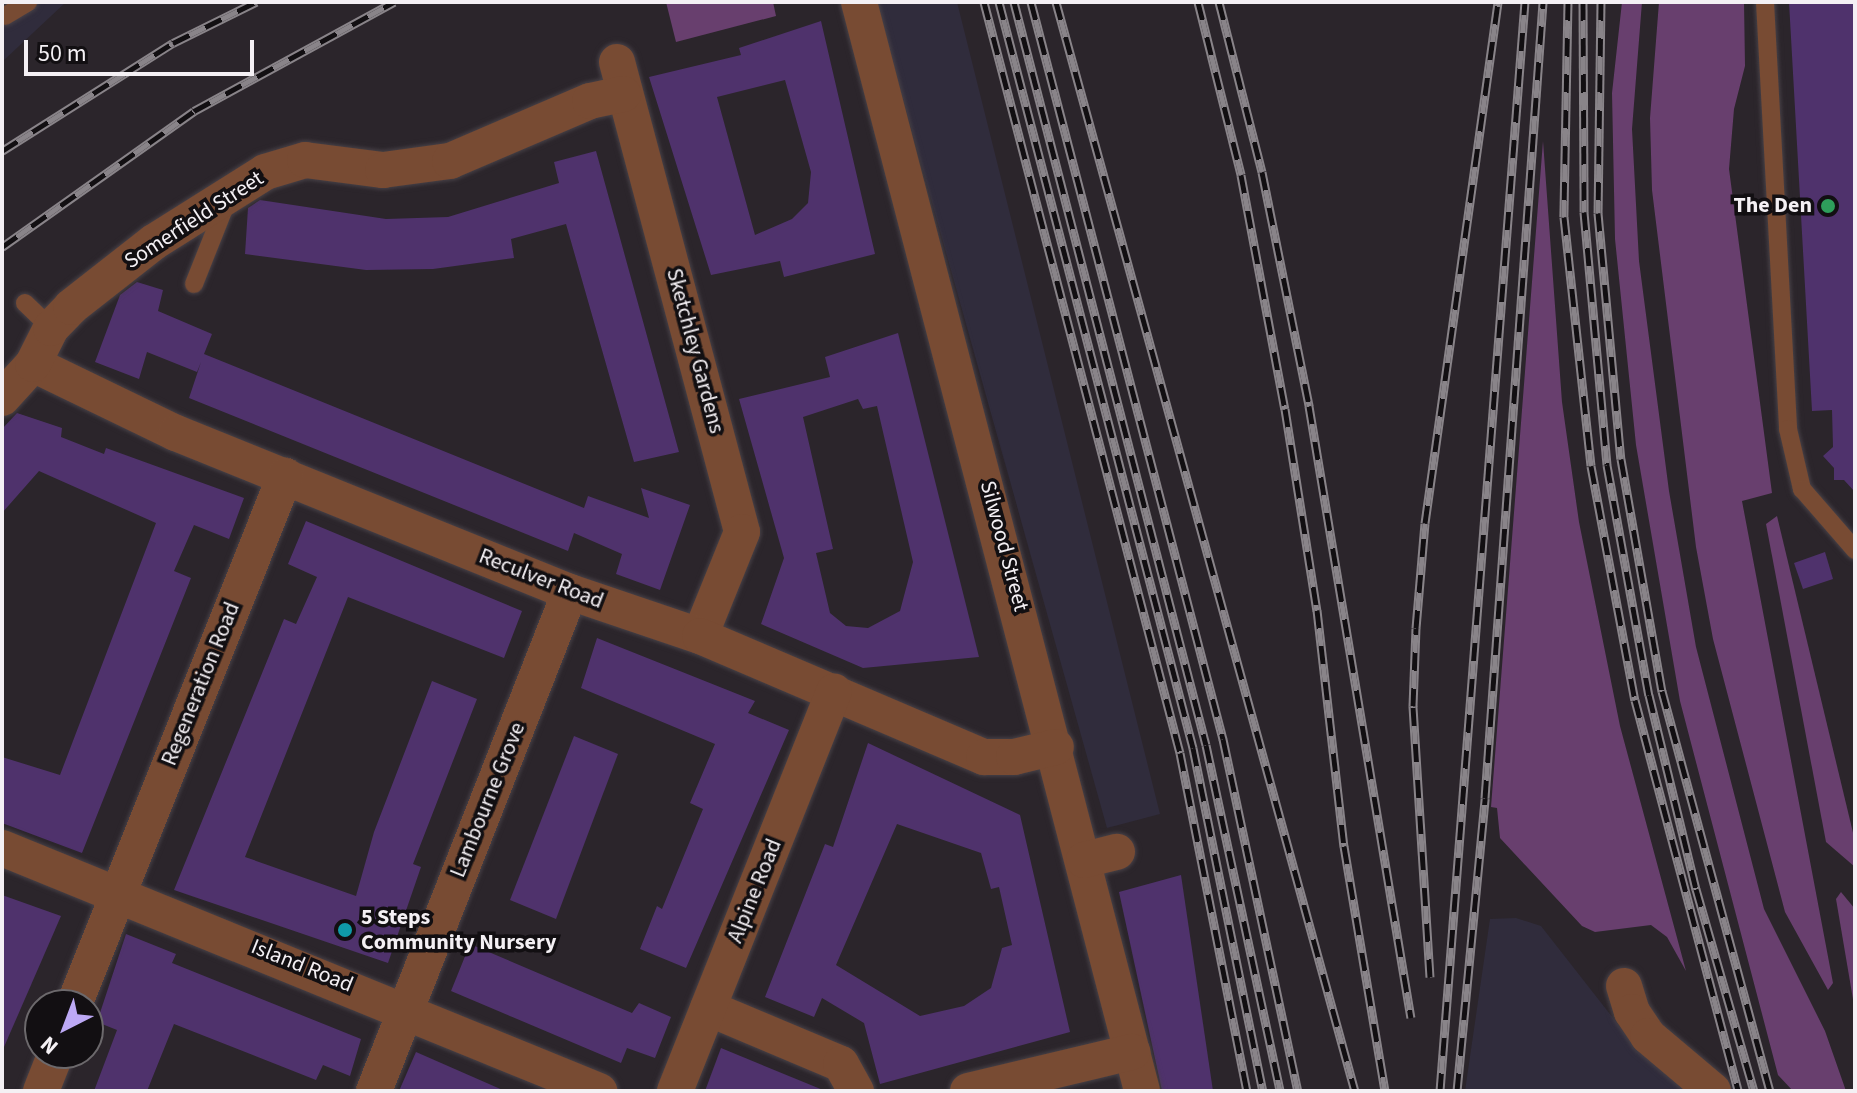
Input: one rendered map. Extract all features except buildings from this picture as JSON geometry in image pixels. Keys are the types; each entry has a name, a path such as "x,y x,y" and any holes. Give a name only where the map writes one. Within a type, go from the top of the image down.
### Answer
{"street":[{"name":"Silwood Street","path":"859,2 1056,747 1101,856 1132,1052 1142,1091"},
{"name":"Somerfield Street","path":"2,398 33,364 51,328 154,242 279,166 305,160 383,170 450,161 590,101 620,78"},
{"name":"Sketchley Gardens","path":"620,78 742,532 700,636"},
{"name":"Reculver Road","path":"33,364 176,433 570,592 700,636 984,757 1014,757 1056,747"},
{"name":"Regeneration Road","path":"80,989 285,476"},
{"name":"Lambourne Grove","path":"374,1091 570,592"},
{"name":"Alpine Road","path":"675,1091 834,691"},
{"name":"Island Road","path":"2,848 406,1008 599,1091"},
{"path":"1624,986 1639,1026 1711,1090"},
{"path":"708,1008 841,1064 856,1091"},
{"path":"968,1091 1132,1052"},
{"path":"41,1091 50,1069"}],"lane":[{"path":"5,16 28,2"},
{"path":"1765,2 1788,429 1802,489 1855,550"},
{"path":"194,284 230,193"},
{"path":"25,303 51,328"}],"shaded area":[{"path":"2,2 66,2 2,62"},
{"path":"666,2 773,2 776,16 676,42"},
{"path":"876,2 957,2 1160,814 1107,828"},
{"path":"1622,2 1642,2 1632,129 1639,261 1669,491 1696,647 1764,909 1825,1031 1846,1091 1793,1091 1778,1075 1680,701 1636,445 1615,239 1612,93"},
{"path":"1659,2 1744,2 1745,66 1734,109 1729,169 1772,493 1742,501 1833,983 1828,990 1785,912 1713,639 1696,547 1652,190 1650,118"},
{"path":"1543,141 1562,402 1579,522 1620,726 1686,971 1667,937 1651,925 1595,932 1582,926 1500,838 1497,808 1491,807"},
{"path":"1777,516 1855,841 1855,867 1826,842 1766,524"},
{"path":"1841,892 1855,909 1855,1011 1836,899"},
{"path":"1516,918 1541,926 1631,1041 1691,1091 1465,1091 1490,919"}],"railway":[{"path":"2,151 173,43 256,2"},
{"path":"2,247 194,111 394,2"},
{"path":"984,2 1180,753 1247,1091"},
{"path":"999,2 1193,748 1263,1091"},
{"path":"1014,2 1206,745 1280,1091"},
{"path":"1031,2 1223,739 1298,1091"},
{"path":"1056,2 1355,1091"},
{"path":"1198,2 1241,175 1285,409 1317,610 1344,846 1385,1091"},
{"path":"1219,2 1262,172 1309,406 1411,1018"},
{"path":"1430,977 1413,706 1416,628 1425,523 1498,2"},
{"path":"1440,1091 1525,2"},
{"path":"1457,1091 1485,798 1543,2"},
{"path":"1568,2 1564,217 1591,466 1635,700 1738,1091"},
{"path":"1583,2 1584,212 1607,465 1649,695 1696,889 1754,1091"},
{"path":"1601,2 1598,213 1621,459 1662,691 1770,1091"}],"place":[{"name":"The Den","path":"1828,206"},
{"name":"5 Steps Community Nursery","path":"345,930"}]}
